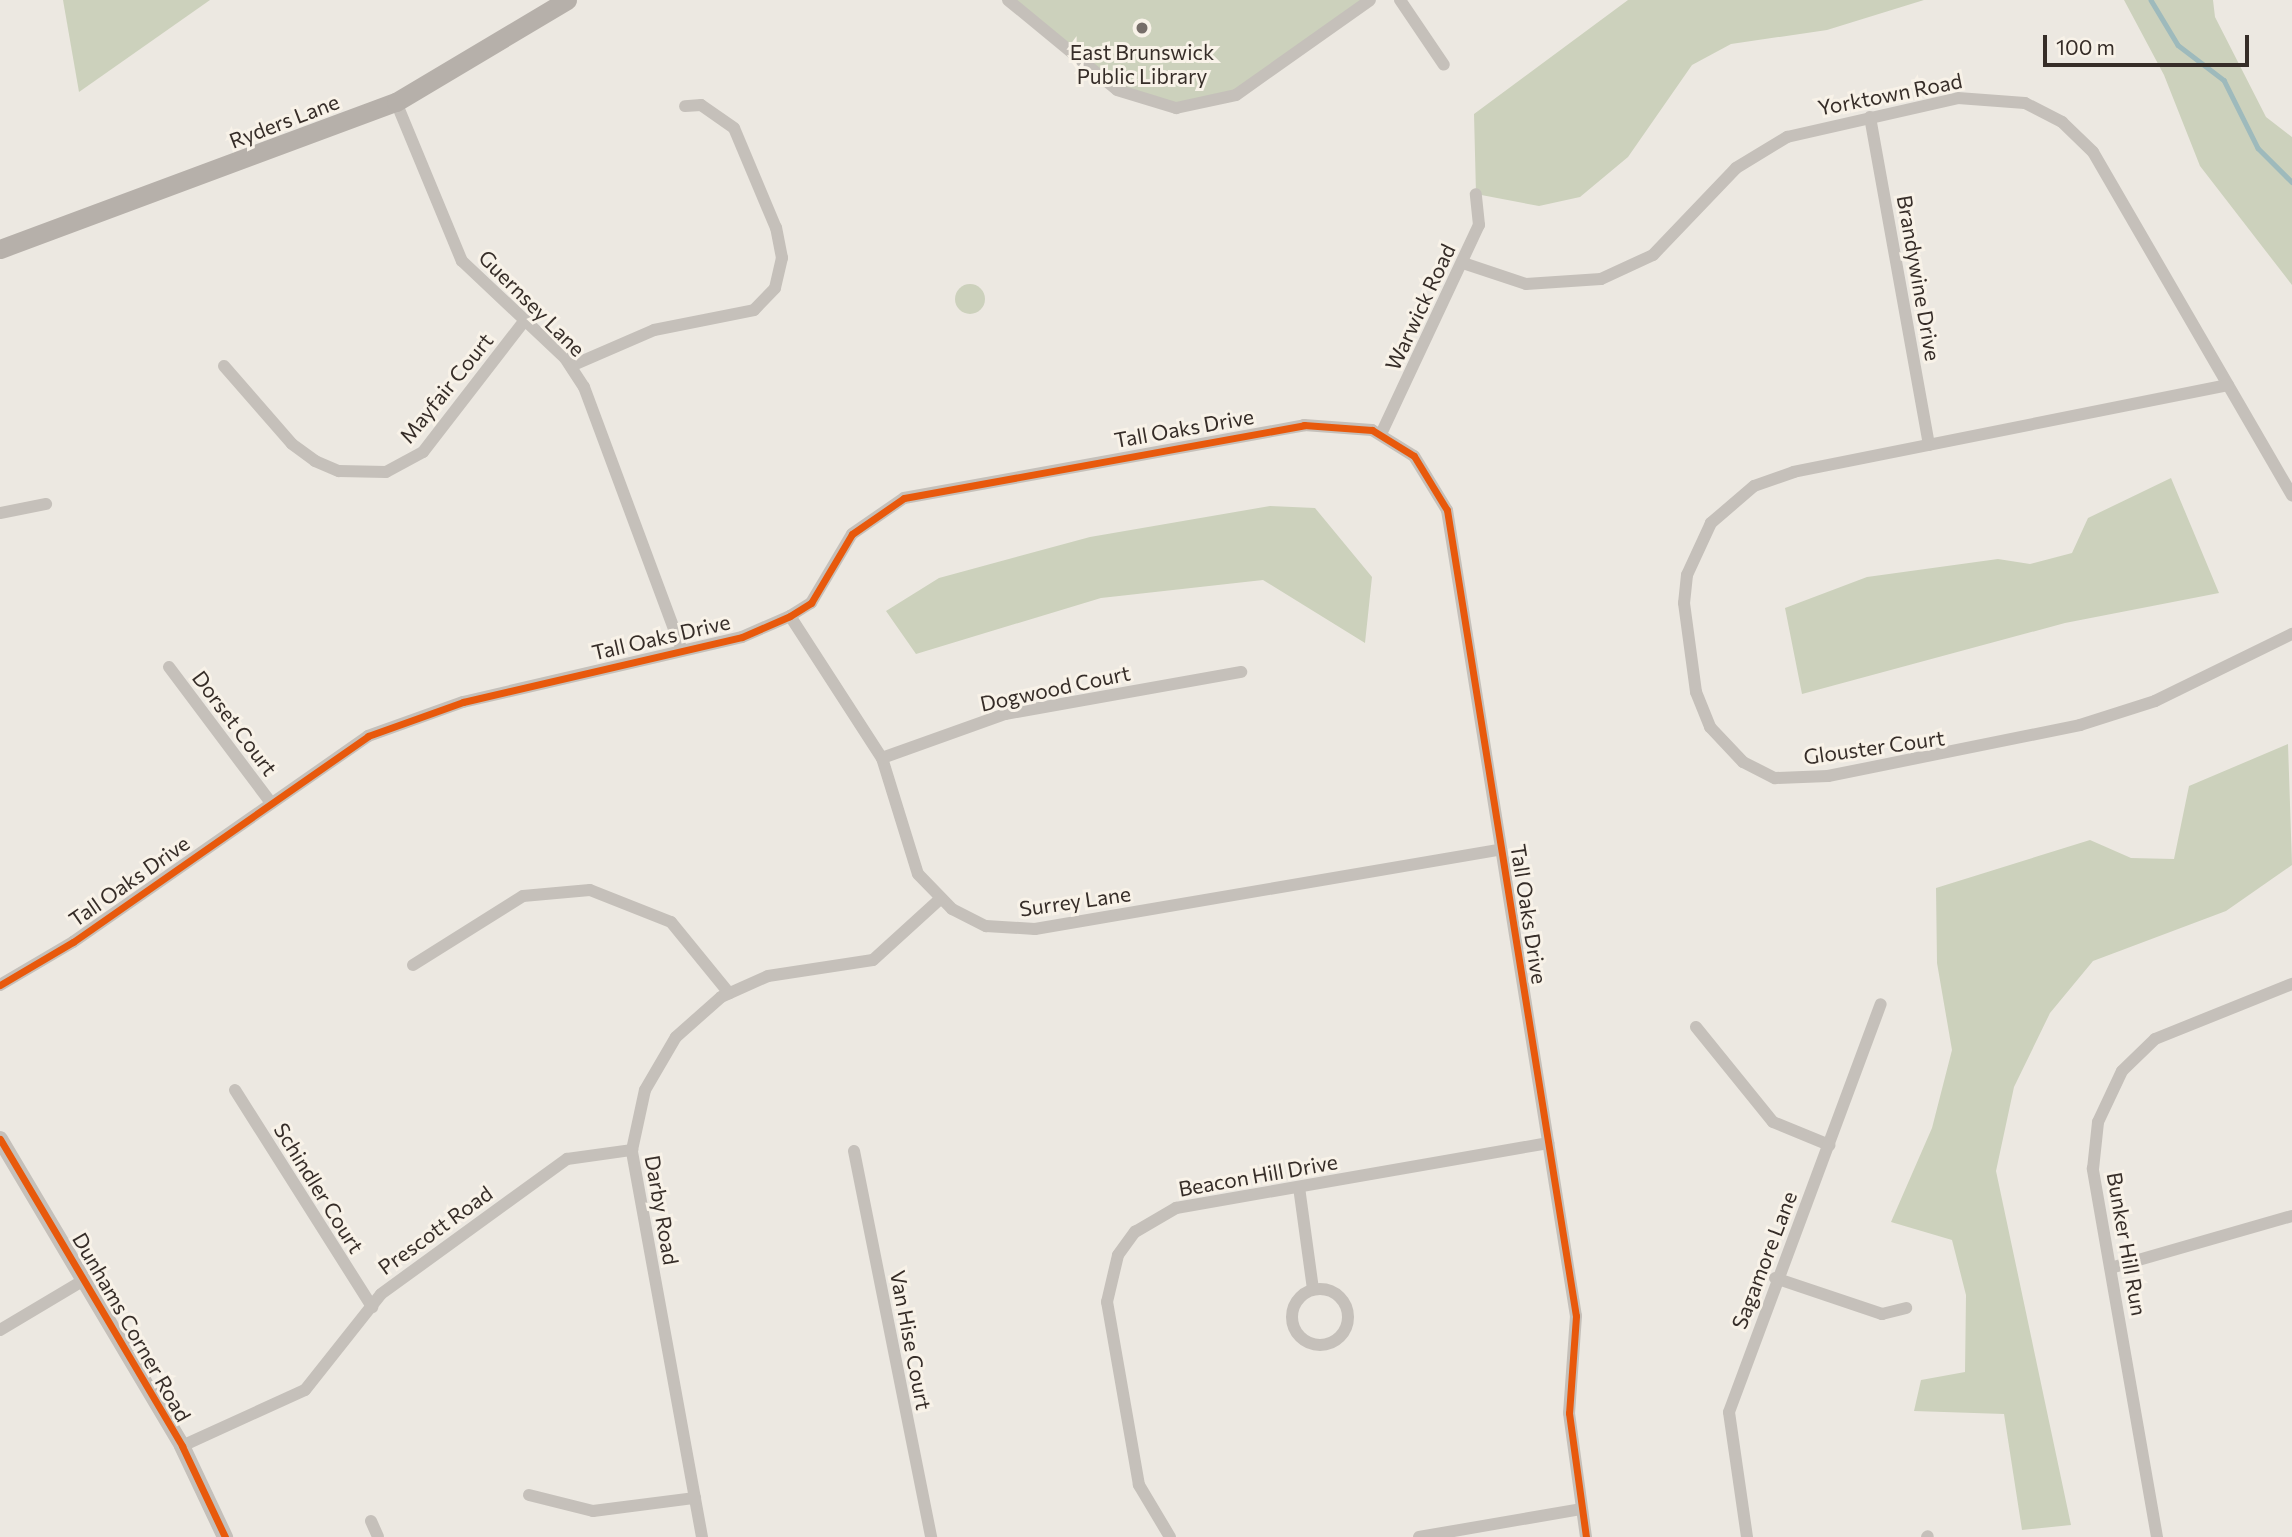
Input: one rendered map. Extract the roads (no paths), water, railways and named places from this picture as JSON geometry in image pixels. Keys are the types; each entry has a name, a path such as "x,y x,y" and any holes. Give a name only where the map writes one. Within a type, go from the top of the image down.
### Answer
{"main road":[{"name":"Ryders Lane","path":"0,249 396,102 567,0"}],"street":[{"path":"1008,0 1117,90 1176,108 1236,94 1370,0"},
{"path":"1400,0 1444,65"},
{"name":"Yorktown Road","path":"1463,263 1507,281 1545,286 1619,272 1668,243 1752,156 1806,131 1983,96 2025,103 2063,122 2101,164 2292,495"},
{"name":"Guernsey Lane","path":"396,102 462,261 570,366 607,438 682,650"},
{"path":"570,366 654,330 754,310 775,288 782,258 776,228 734,128 701,105 685,106"},
{"name":"Brandywine Drive","path":"1870,117 1930,445"},
{"name":"Warwick Road","path":"1381,434 1479,225 1476,194"},
{"name":"Mayfair Court","path":"224,366 292,444 315,461 339,471 386,472 423,452 525,320"},
{"name":"Glouster Court","path":"2228,385 1767,480 1731,503 1703,535 1684,603 1696,692 1717,737 1753,769 1775,778 1828,776 1996,747 2155,701 2292,634"},
{"name":"Tall Oaks Drive","path":"0,985 368,736 416,716 742,637 811,603 842,548 866,521 930,489 1322,423 1381,434 1423,466 1447,510 1576,1316 1569,1413 1586,1537"},
{"path":"0,513 46,504"},
{"name":"Surrey Lane","path":"789,615 882,758 911,860 940,900 986,926 1035,929 1501,849"},
{"name":"Dorset Court","path":"169,667 271,803"},
{"name":"Dogwood Court","path":"882,758 1004,714 1241,672"},
{"path":"413,965 523,896 590,890 671,922 729,993"},
{"name":"Darby Road","path":"702,1537 632,1150 638,1109 664,1054 690,1023 729,993 768,976 873,960 940,900"},
{"name":"Bunker Hill Run","path":"2157,1537 2114,1267 2093,1156 2098,1122 2122,1071 2155,1039 2292,984"},
{"name":"Sagamore Lane","path":"1747,1537 1729,1412 1775,1278 1829,1145 1881,1003"},
{"path":"1696,1027 1773,1122 1829,1145"},
{"name":"Schindler Court","path":"234,1090 372,1307"},
{"name":"Dunhams Corner Road","path":"0,1139 182,1446 225,1537"},
{"name":"Beacon Hill Drive","path":"1170,1537 1139,1485 1109,1316 1111,1273 1135,1231 1167,1211 1548,1143"},
{"name":"Prescott Road","path":"182,1446 304,1390 372,1307 418,1265 567,1159 632,1150"},
{"name":"Van Hise Court","path":"854,1151 931,1537"},
{"path":"1299,1187 1313,1289"},
{"path":"2114,1267 2292,1216"},
{"path":"1775,1278 1882,1314 1906,1308"},
{"path":"0,1331 84,1280"},
{"path":"1313,1289 1332,1291 1348,1311 1341,1336 1326,1344 1308,1342 1293,1322 1295,1305 1313,1289"},
{"path":"529,1495 593,1510 695,1498"},
{"path":"1419,1537 1581,1509"},
{"path":"371,1521 378,1537"}],"waterway":[{"path":"2151,0 2178,45 2224,80 2258,148 2292,182"}],"place":[{"name":"East Brunswick Public Library","path":"1142,28"}]}
